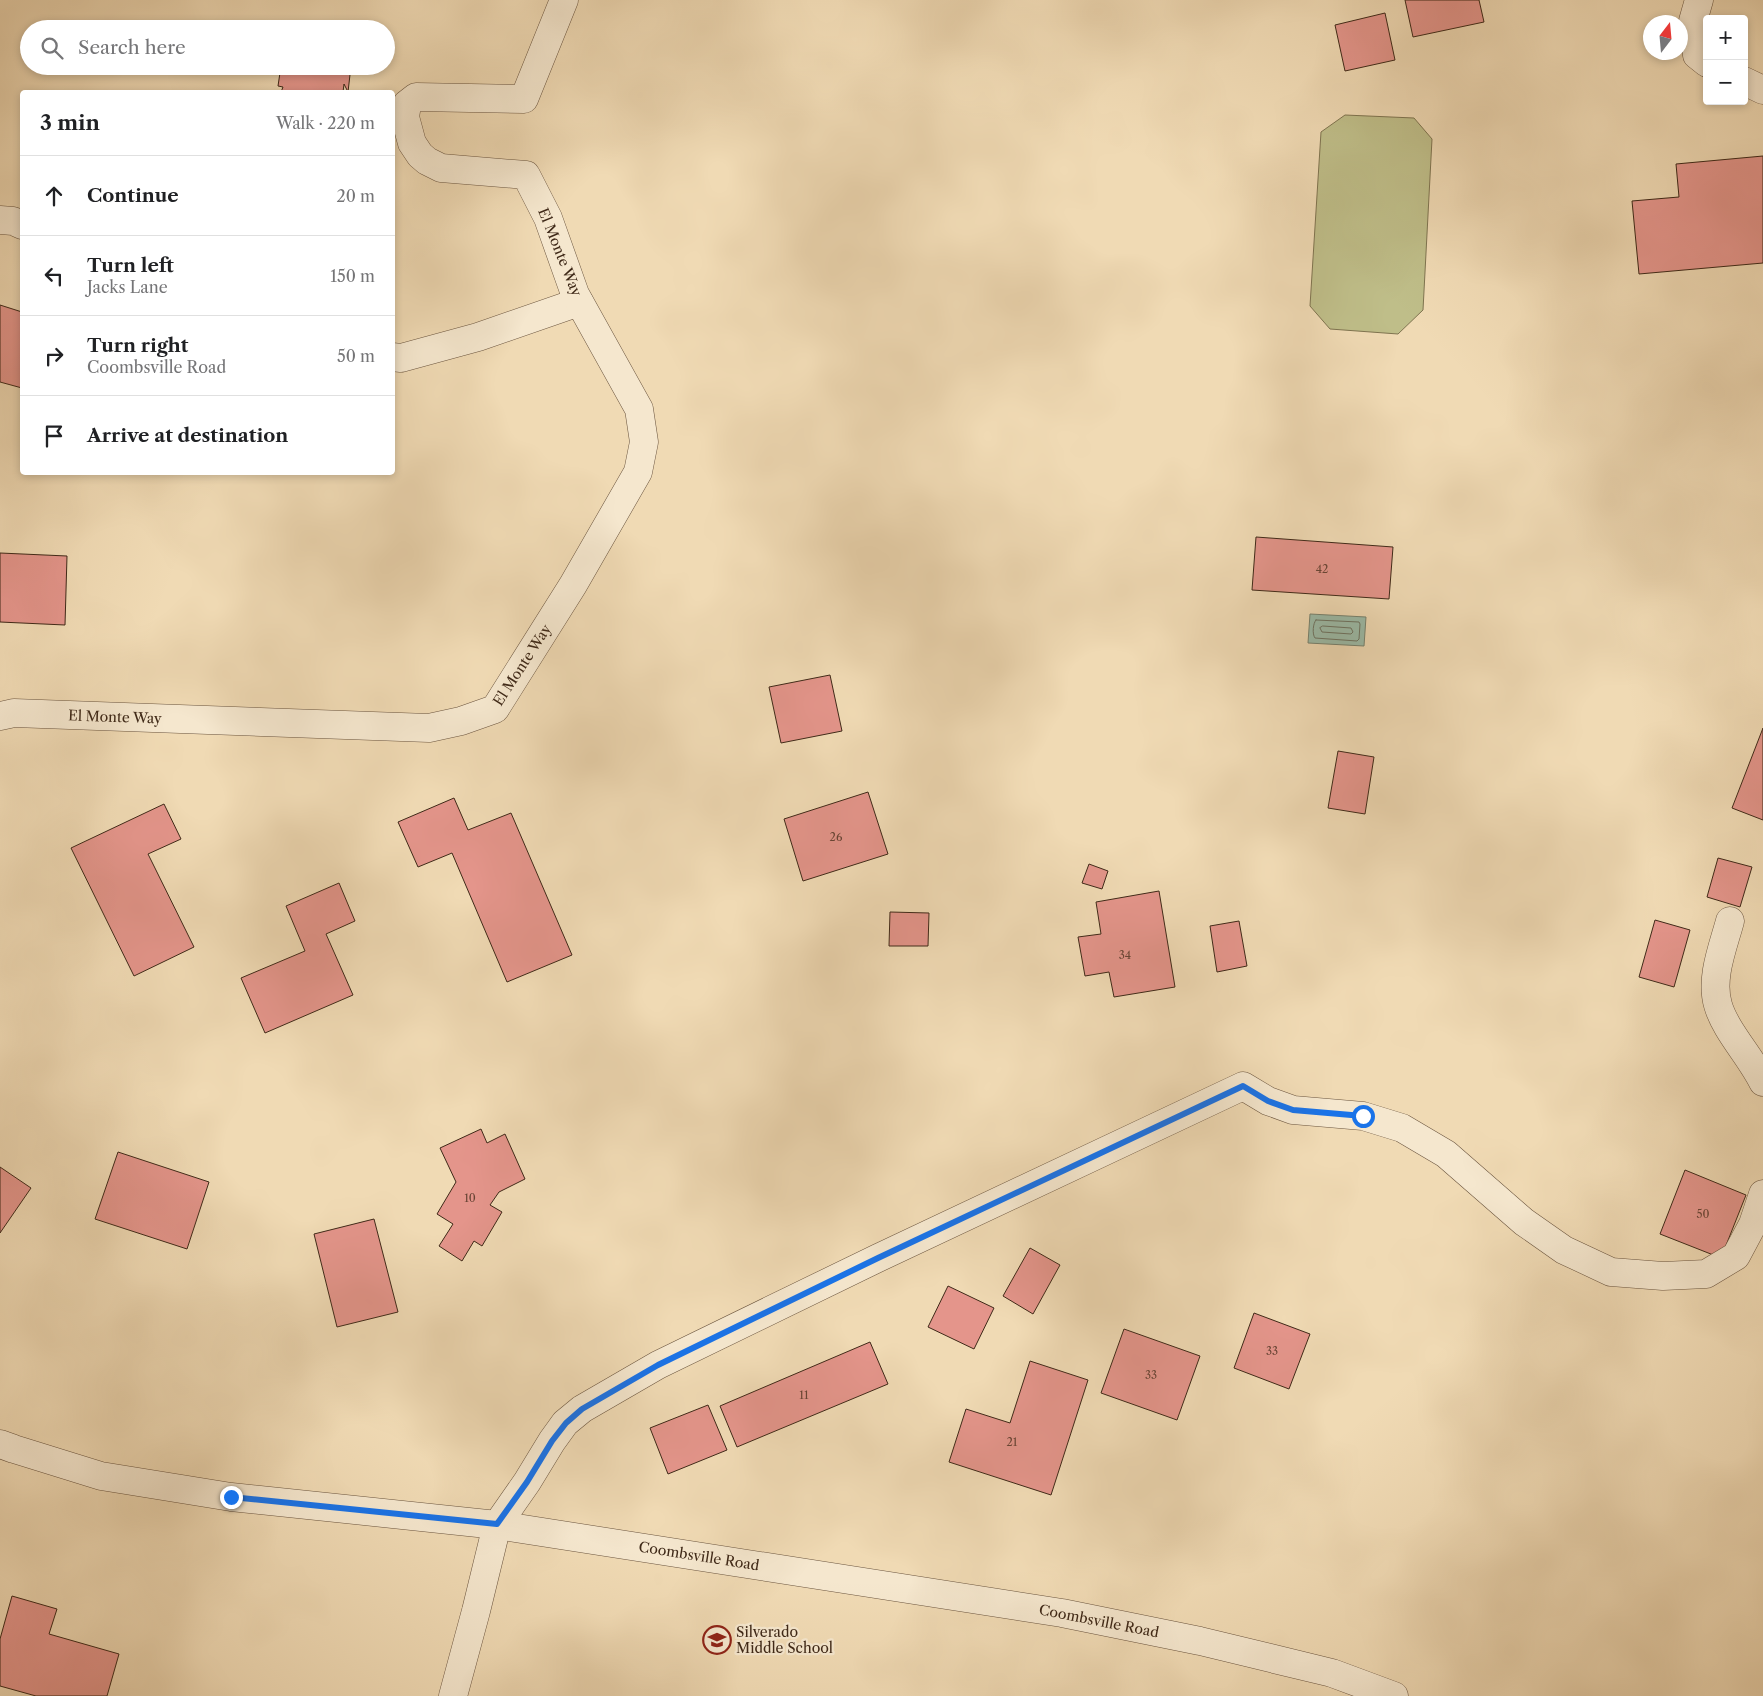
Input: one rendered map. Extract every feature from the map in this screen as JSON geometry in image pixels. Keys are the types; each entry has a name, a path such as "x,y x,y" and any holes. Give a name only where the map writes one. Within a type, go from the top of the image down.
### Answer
{"street":[{"name":"El Monte Way","path":"0,716 14,713 429,728 461,721 495,709 573,585 638,472 644,442 639,409 575,294 548,218 526,175 440,168 420,155 412,143 405,117 406,104 416,97 524,99 564,0"},
{"path":"1699,0 1693,21 1697,55 1703,60"},
{"path":"1748,83 1763,90"},
{"path":"395,358 478,337 579,302"},
{"path":"1730,921 1718,967 1715,990 1718,1006 1729,1028 1756,1066 1763,1082"},
{"path":"453,1696 497,1524 527,1482 556,1435 566,1423 590,1404 658,1365 878,1258 1243,1086 1268,1101 1293,1110 1363,1116 1402,1128 1446,1154 1524,1222 1564,1250 1611,1272 1663,1276 1706,1274 1736,1256 1753,1224 1763,1194"},
{"name":"Coombsville Road","path":"0,1444 101,1476 203,1493 243,1499 497,1524 1062,1613 1200,1641 1313,1669 1394,1696"}],"shaded area":[{"path":"1345,115 1414,118 1432,139 1423,310 1398,334 1330,329 1310,306 1321,132"}],"water":[{"path":"1310,614 1366,617 1364,646 1308,643"}],"building":[{"path":"1405,0 1479,0 1484,22 1413,37"},
{"path":"1385,13 1395,60 1345,71 1335,25"},
{"path":"280,75 350,75 348,90 344,84 343,90 282,90 283,87 278,86"},
{"path":"1763,156 1763,263 1639,274 1632,201 1679,197 1676,164"},
{"path":"0,305 20,311 20,387 0,382"},
{"path":"1256,537 1393,547 1389,599 1252,590"},
{"path":"0,553 67,556 65,625 0,622"},
{"path":"830,675 842,731 781,743 769,687"},
{"path":"1763,728 1763,820 1732,808"},
{"path":"1338,751 1374,757 1365,814 1328,808"},
{"path":"868,792 888,854 803,881 784,819"},
{"path":"454,798 468,830 511,813 572,955 507,982 452,853 418,867 398,822"},
{"path":"164,804 181,839 148,854 194,947 134,976 71,848"},
{"path":"1718,858 1752,867 1740,907 1707,897"},
{"path":"1089,864 1108,871 1102,889 1082,883"},
{"path":"339,883 355,921 326,934 353,995 265,1033 241,978 305,951 286,906"},
{"path":"1159,891 1175,987 1114,997 1109,972 1085,976 1078,937 1101,934 1096,902"},
{"path":"890,912 929,913 928,946 889,946"},
{"path":"1655,920 1690,930 1674,987 1639,977"},
{"path":"1239,921 1247,966 1217,972 1210,926"},
{"path":"481,1129 487,1143 505,1134 525,1179 499,1192 490,1205 502,1212 482,1246 474,1241 462,1261 439,1246 453,1224 437,1214 456,1182 440,1148"},
{"path":"118,1152 209,1182 187,1249 95,1219"},
{"path":"0,1167 31,1188 0,1233"},
{"path":"1685,1170 1746,1195 1721,1258 1660,1234"},
{"path":"374,1219 398,1312 337,1327 314,1234"},
{"path":"1030,1248 1060,1265 1033,1314 1003,1296"},
{"path":"948,1286 994,1308 974,1349 928,1327"},
{"path":"1254,1313 1310,1334 1289,1389 1234,1368"},
{"path":"1124,1329 1200,1356 1177,1420 1101,1393"},
{"path":"870,1342 888,1384 737,1447 720,1406"},
{"path":"1030,1361 1088,1380 1051,1495 949,1462 966,1409 1010,1423"},
{"path":"708,1405 727,1450 668,1474 650,1428"},
{"path":"12,1596 57,1609 49,1634 119,1654 107,1696 36,1696 0,1686 0,1639"}],"place":[{"name":"Silverado Middle School","path":"717,1640"}],"route":[{"path":"231,1497 497,1524 527,1482 552,1441 566,1423 582,1409 658,1365 878,1258 1243,1086 1268,1101 1293,1110 1363,1116"}]}
